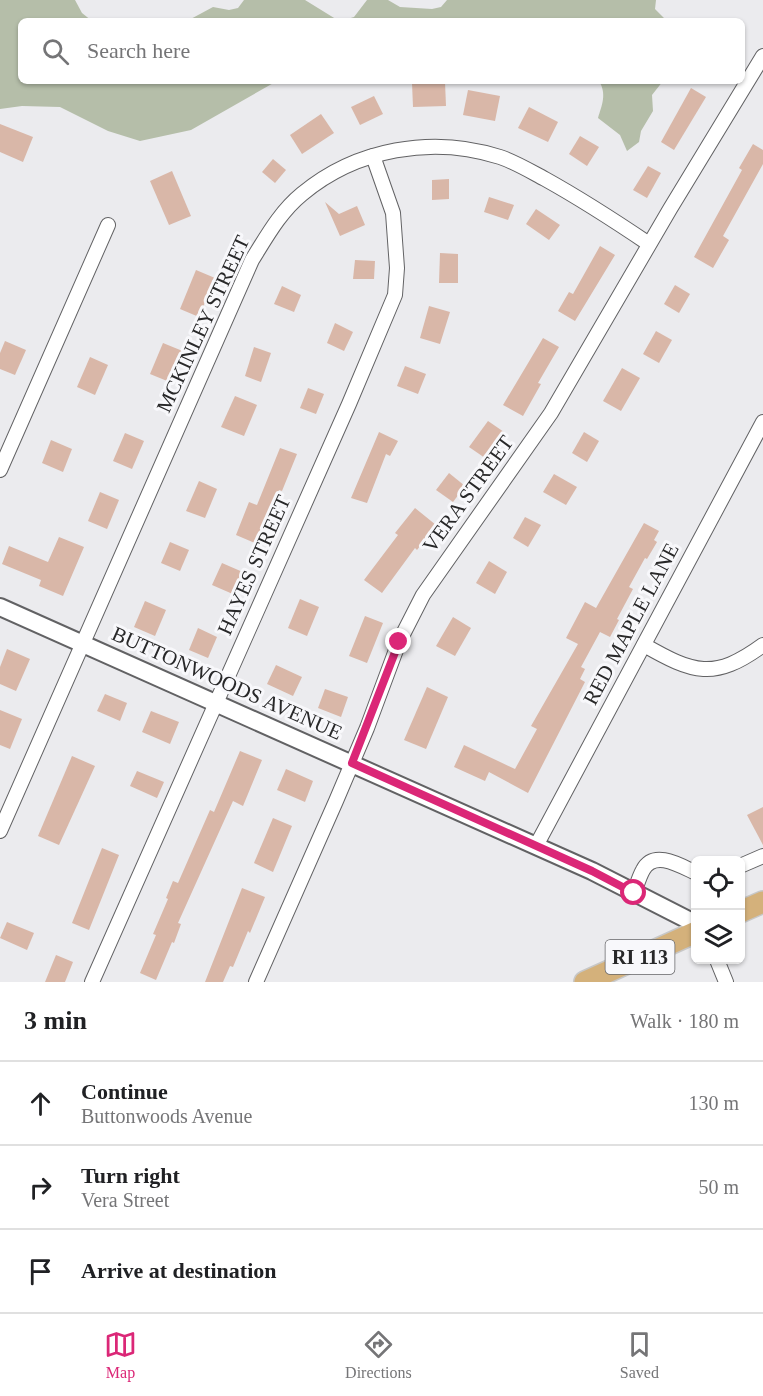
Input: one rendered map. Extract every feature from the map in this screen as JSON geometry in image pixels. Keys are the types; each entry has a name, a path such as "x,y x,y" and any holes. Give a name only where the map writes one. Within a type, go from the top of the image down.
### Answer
{"main road":[{"path":"745,910 763,902"},
{"name":"RI 113","path":"585,982 691,934"}],"street":[{"name":"VERA STREET","path":"256,982 352,763 399,642 423,595 551,413 649,244 763,56"},
{"name":"MCKINLEY STREET","path":"0,831 252,260 265,237 300,196 325,178 351,164 373,156 419,146 446,146 501,157 574,195 649,244"},
{"name":"HAYES STREET","path":"92,982 395,296 398,268 393,213 373,156"},
{"path":"0,470 108,225"},
{"name":"RED MAPLE LANE","path":"536,846 763,422"},
{"name":"BUTTONWOODS AVENUE","path":"0,607 536,846 691,922"},
{"path":"644,645 672,661 689,668 703,670 735,664 763,645"},
{"path":"745,864 763,856"},
{"path":"634,893 644,867 652,861 663,859 691,871"},
{"path":"719,964 726,982"}],"green space":[{"path":"0,0 75,0 82,13 88,18 18,18 18,84 272,84 191,130 140,141 108,131 60,107 22,106 0,109"},
{"path":"244,0 305,0 334,18 193,18 213,7 229,10 238,8"},
{"path":"367,0 388,0 400,7 432,9 441,7 447,0 656,0 655,9 664,18 351,18"},
{"path":"600,84 661,84 652,95 653,111 641,131 639,142 627,151 620,135 598,118 603,95"}],"building":[{"path":"412,84 445,84 446,106 413,107"},
{"path":"691,88 706,97 674,150 661,142"},
{"path":"468,90 500,96 495,121 463,115"},
{"path":"374,96 383,114 360,125 351,107"},
{"path":"529,107 558,122 548,142 518,128"},
{"path":"321,114 334,133 302,154 290,135"},
{"path":"0,124 33,137 23,162 0,152"},
{"path":"580,136 599,147 587,166 569,154"},
{"path":"753,144 763,150 763,164 723,236 729,240 713,268 694,257 742,170 739,168"},
{"path":"273,159 286,170 275,183 262,172"},
{"path":"648,166 661,173 647,198 633,190"},
{"path":"172,171 191,216 169,225 150,181"},
{"path":"449,179 449,199 432,200 432,180"},
{"path":"489,197 514,205 508,220 484,212"},
{"path":"325,202 339,214 357,206 365,225 340,236"},
{"path":"536,209 560,225 549,240 526,224"},
{"path":"600,246 615,255 575,321 558,311 569,292 573,294"},
{"path":"440,253 458,254 458,283 439,283"},
{"path":"355,260 375,261 374,279 353,279"},
{"path":"196,270 215,278 199,317 180,309"},
{"path":"675,285 690,294 679,313 664,304"},
{"path":"282,286 301,295 294,312 274,304"},
{"path":"429,306 450,312 440,344 420,338"},
{"path":"335,323 353,332 344,351 327,343"},
{"path":"656,331 672,340 659,363 643,354"},
{"path":"543,338 559,347 538,383 541,384 523,416 503,405"},
{"path":"5,341 26,350 15,375 0,369 0,353"},
{"path":"163,343 185,352 172,383 150,374"},
{"path":"254,347 271,353 261,382 245,376"},
{"path":"90,357 108,365 95,395 77,387"},
{"path":"405,366 426,374 418,394 397,386"},
{"path":"622,368 640,378 621,411 603,401"},
{"path":"308,388 324,394 316,414 300,408"},
{"path":"235,396 257,405 244,436 221,427"},
{"path":"488,421 504,432 485,458 469,447"},
{"path":"379,432 398,441 390,456 386,454 367,503 351,498"},
{"path":"584,432 599,441 587,462 572,453"},
{"path":"125,433 144,441 132,469 113,461"},
{"path":"51,440 72,449 63,472 42,463"},
{"path":"280,448 297,454 282,491 279,490 257,544 236,535 249,502 257,505"},
{"path":"449,473 465,486 453,502 436,490"},
{"path":"554,474 577,487 566,505 543,492"},
{"path":"199,481 217,489 205,518 186,511"},
{"path":"100,492 119,500 107,529 88,521"},
{"path":"415,508 436,525 417,550 415,548 382,593 364,580 398,535 395,533"},
{"path":"525,517 541,525 528,547 513,538"},
{"path":"644,523 659,531 654,540 657,542 629,587 633,589 610,637 600,632 581,667 585,669 580,679 585,682 528,793 489,772 485,781 454,767 464,745 515,769 537,729 531,726 578,644 566,638 585,602 596,608"},
{"path":"59,537 84,547 63,596 39,586 41,580 2,564 9,546 48,562"},
{"path":"170,542 189,550 180,571 161,563"},
{"path":"489,561 507,572 495,594 476,583"},
{"path":"222,563 245,573 235,595 212,585"},
{"path":"300,599 319,607 307,636 288,628"},
{"path":"145,601 166,610 155,636 134,627"},
{"path":"365,616 383,623 367,663 349,656"},
{"path":"453,617 471,628 455,656 436,646"},
{"path":"198,628 217,637 208,658 189,650"},
{"path":"7,649 30,659 16,691 0,684 0,667"},
{"path":"276,665 302,677 293,696 267,684"},
{"path":"427,687 448,697 426,749 404,740"},
{"path":"325,689 348,697 341,717 318,708"},
{"path":"105,694 127,703 120,721 97,711"},
{"path":"0,710 22,719 10,749 0,745"},
{"path":"151,711 179,722 170,744 142,732"},
{"path":"240,751 262,760 243,806 233,801 178,923 181,924 174,943 172,942 156,980 140,973 156,935 153,934 168,899 166,898 173,881 178,883 210,810 214,812"},
{"path":"72,756 95,766 59,845 38,836"},
{"path":"286,769 313,781 305,802 277,790"},
{"path":"137,771 164,782 157,798 130,786"},
{"path":"763,807 763,845 747,815"},
{"path":"273,818 292,826 273,872 254,863"},
{"path":"102,848 119,855 89,930 72,923"},
{"path":"242,888 265,897 250,933 248,931 233,967 230,966 223,982 205,982"},
{"path":"7,922 34,933 27,950 0,938"},
{"path":"56,955 73,962 65,982 45,982"}],"route":[{"path":"399,642 352,763 592,871 634,893"}]}
